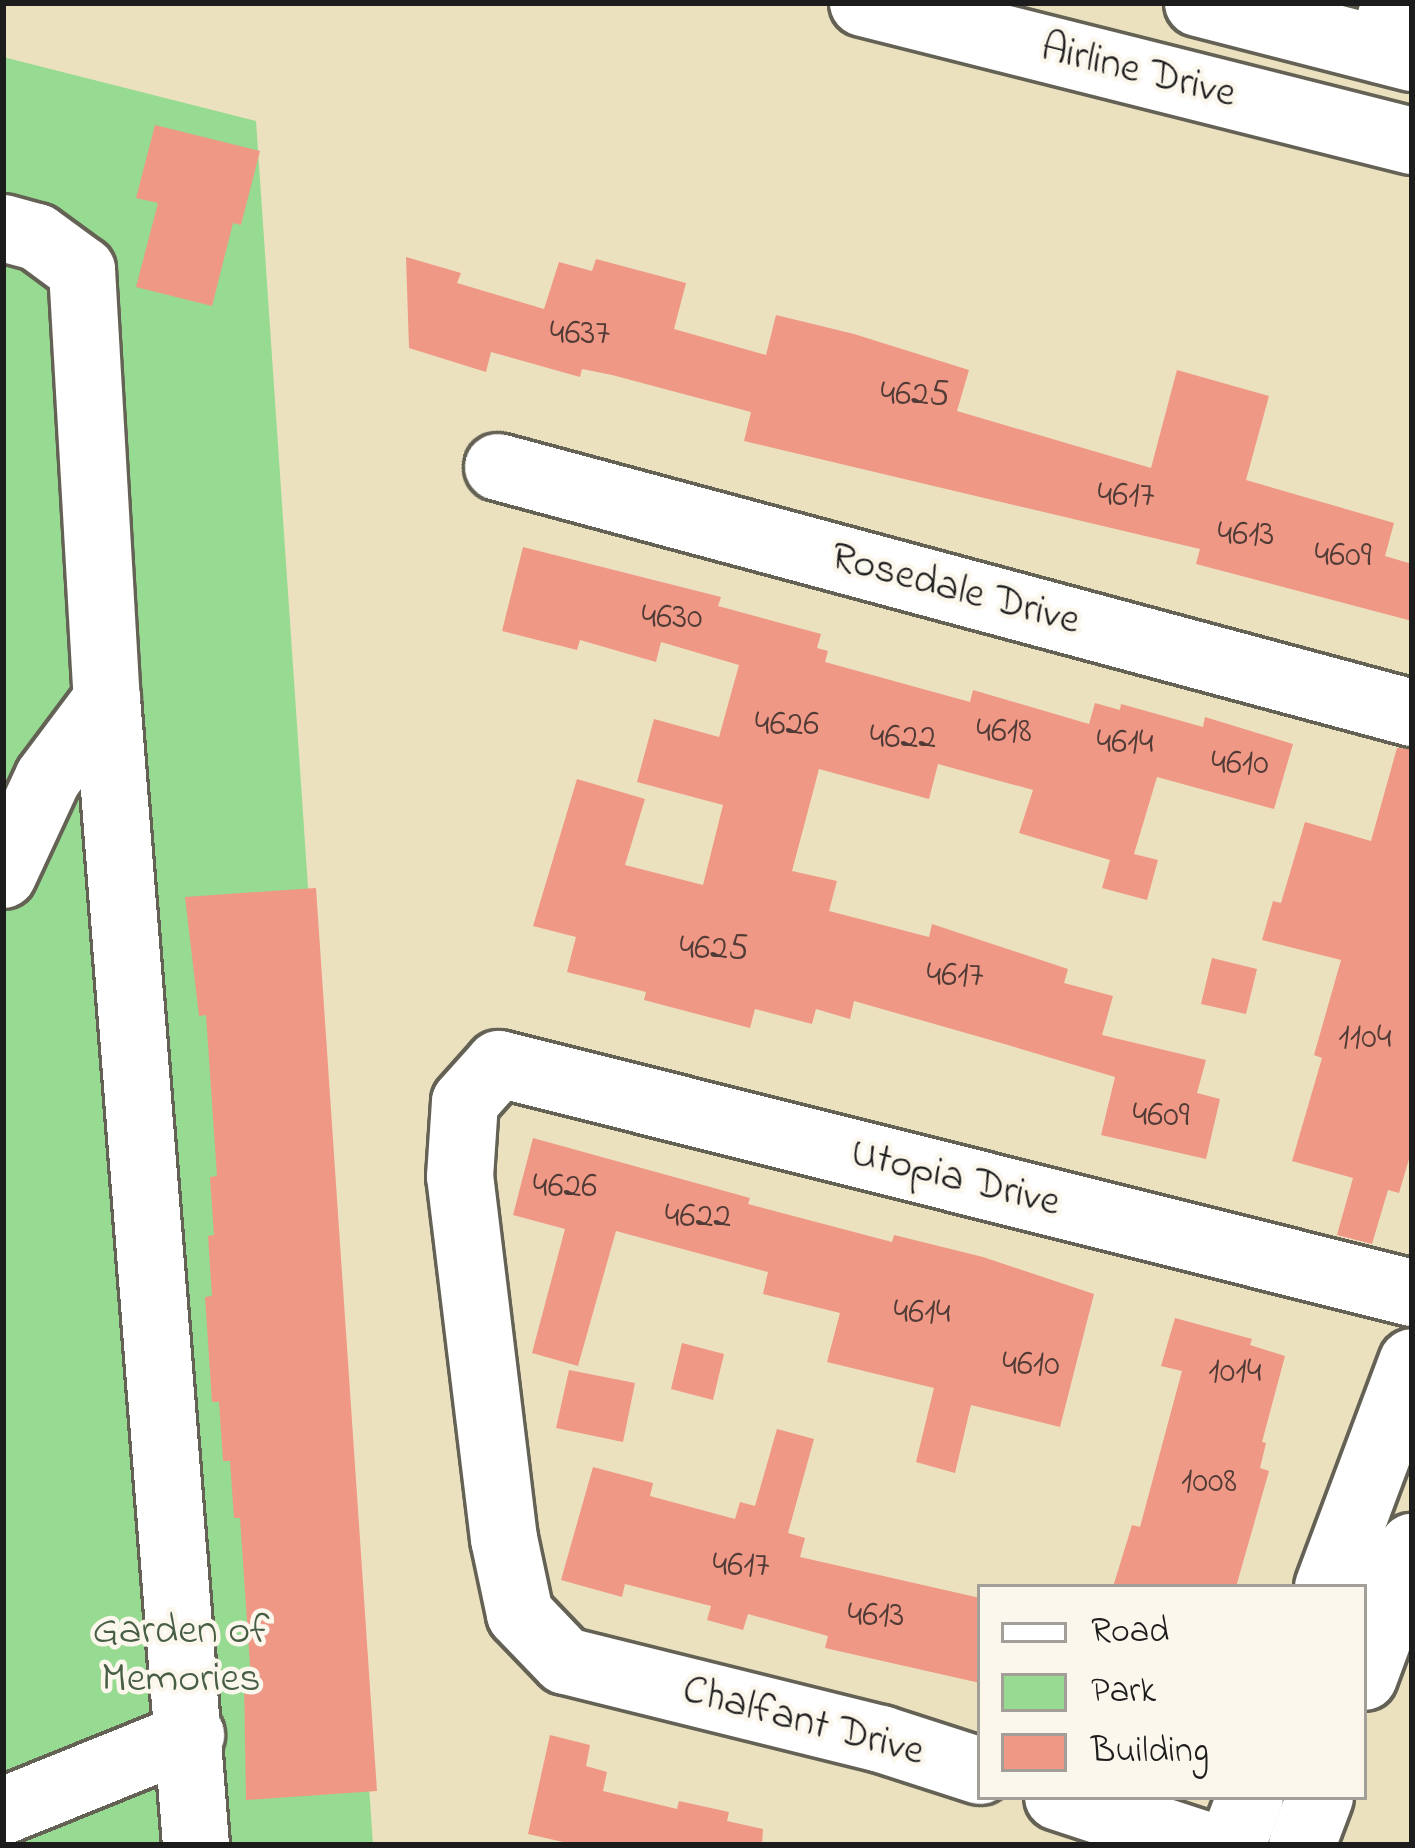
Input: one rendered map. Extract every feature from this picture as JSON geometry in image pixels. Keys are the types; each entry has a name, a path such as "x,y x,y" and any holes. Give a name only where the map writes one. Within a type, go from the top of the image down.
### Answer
{"main road":[{"name":"Airline Drive","path":"863,3 1412,141"},
{"name":"Airline Drive","path":"1201,3 1396,37"},
{"path":"3,228 37,237 82,269 107,699 196,1845"},
{"name":"Rosedale Drive","path":"498,467 1412,713"},
{"path":"3,875 48,778 107,699"},
{"name":"Utopia Drive","path":"499,1064 1412,1293"},
{"name":"Chalfant Drive","path":"499,1064 465,1102 460,1178 504,1539 520,1614 565,1661 881,1739 977,1770"},
{"path":"1329,1584 1412,1362"},
{"path":"1367,1669 1412,1547"},
{"path":"3,1811 191,1735"},
{"path":"1067,1800 1204,1845"},
{"path":"1232,1845 1249,1800"},
{"path":"1302,1845 1319,1800"}],"green space":[{"name":"Garden of Memories","path":"3,57 256,121 373,1845 3,1845"}],"building":[{"path":"155,125 260,151 241,225 233,223 212,306 136,287 158,203 136,198"},
{"path":"406,257 461,273 457,283 544,309 559,262 592,271 596,259 686,283 674,329 766,355 776,315 854,334 969,370 957,411 1151,468 1177,370 1269,396 1246,480 1394,523 1385,556 1412,564 1412,621 1196,564 1200,549 744,441 751,412 582,369 580,377 491,352 486,372 409,348"},
{"path":"523,547 721,597 718,606 821,634 817,648 828,651 825,662 970,702 973,690 1089,724 1095,703 1120,710 1121,704 1203,727 1205,717 1293,744 1274,809 1157,777 1134,854 1158,860 1147,900 1102,888 1110,860 1019,833 1033,790 938,764 929,799 819,769 792,871 837,881 829,911 929,937 932,924 1068,969 1064,983 1113,996 1102,1035 1206,1060 1197,1093 1220,1099 1206,1159 1101,1135 1115,1077 1008,1045 854,1001 850,1019 816,1009 812,1024 755,1009 750,1028 644,1000 646,992 567,972 576,937 533,926 577,779 645,799 625,865 703,885 723,805 637,782 654,719 719,737 739,665 661,642 656,662 580,640 577,650 502,631"},
{"path":"1397,748 1412,749 1412,1149 1399,1193 1388,1190 1372,1244 1337,1235 1353,1178 1292,1161 1322,1058 1314,1055 1341,960 1262,940 1273,901 1281,903 1305,822 1371,841"},
{"path":"316,888 377,1791 246,1800 244,1680 251,1680 240,1518 234,1518 230,1461 223,1461 219,1402 212,1402 205,1297 212,1296 210,1177 217,1176 206,1015 199,1016 185,897"},
{"path":"1212,958 1257,969 1246,1014 1201,1004"},
{"path":"533,1138 750,1198 748,1204 892,1242 894,1235 983,1257 1094,1294 1060,1427 971,1405 955,1473 916,1462 934,1388 827,1362 840,1313 763,1294 768,1272 616,1231 578,1366 532,1353 565,1229 513,1215"},
{"path":"1175,1318 1252,1339 1250,1345 1285,1356 1262,1442 1266,1443 1260,1468 1269,1471 1237,1584 1114,1584 1132,1525 1140,1527 1182,1371 1161,1366"},
{"path":"682,1343 724,1354 713,1400 671,1389"},
{"path":"569,1370 635,1383 623,1442 556,1428"},
{"path":"777,1429 814,1439 788,1533 805,1538 800,1557 977,1597 977,1682 825,1648 828,1636 748,1614 743,1630 707,1620 711,1606 625,1584 622,1597 561,1580 593,1467 653,1483 650,1496 735,1519 740,1502 755,1506"},
{"path":"550,1735 590,1745 586,1766 607,1772 603,1791 677,1809 679,1801 729,1812 727,1821 763,1829 762,1845 576,1845 528,1834"}]}
